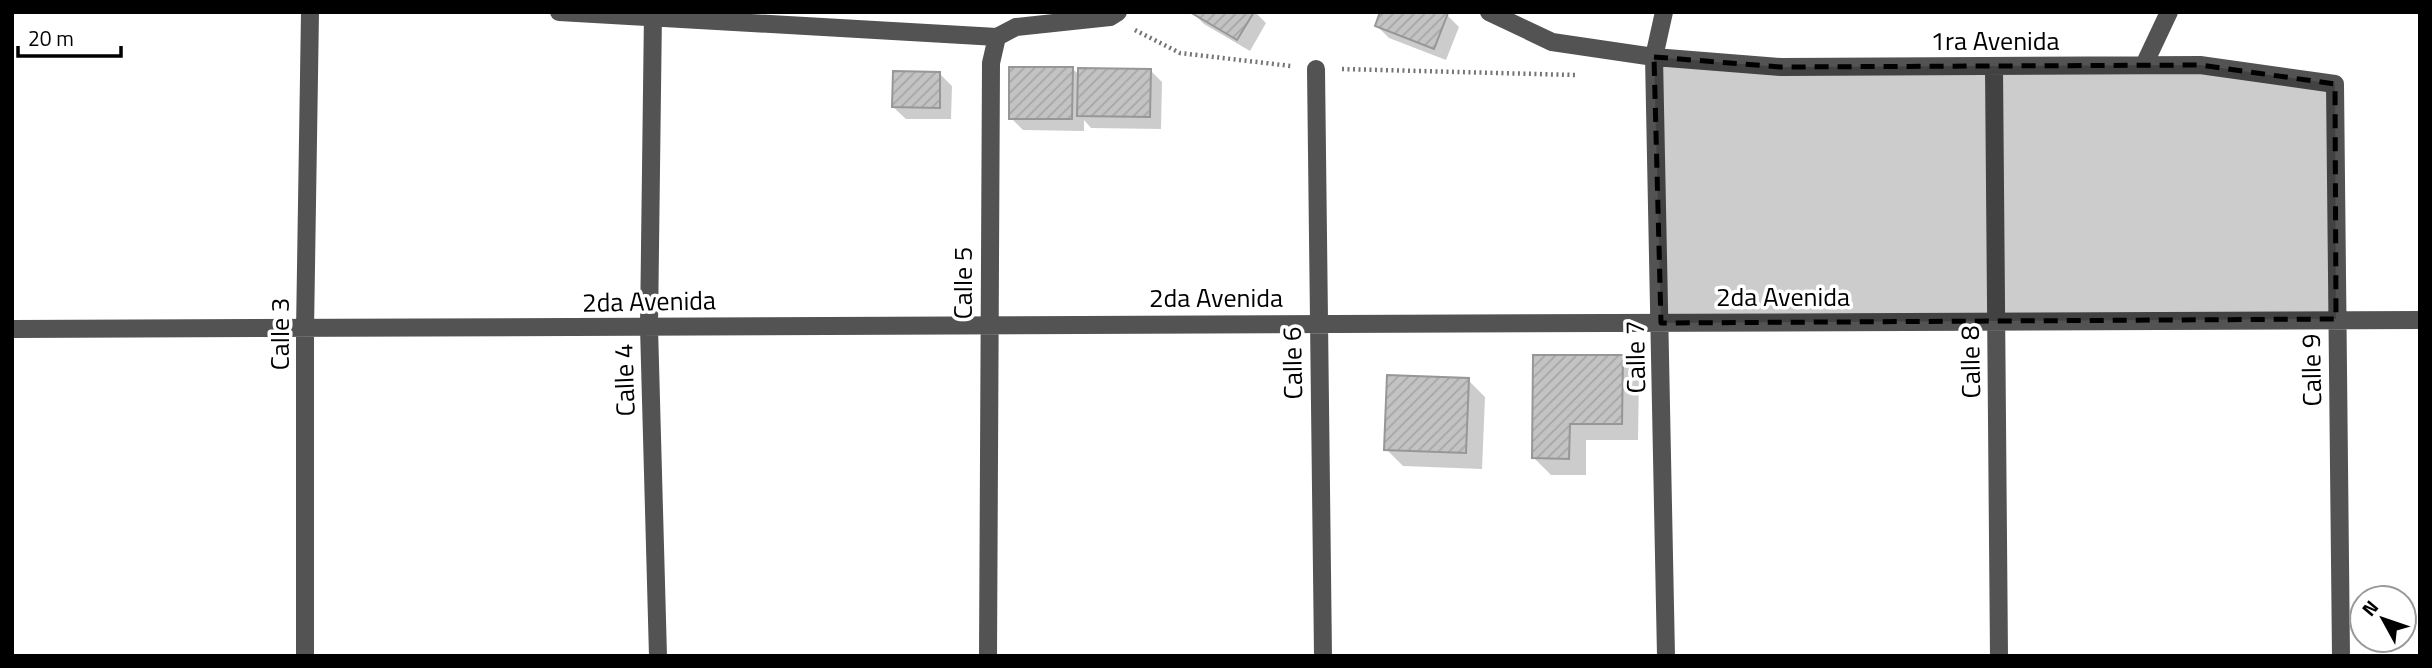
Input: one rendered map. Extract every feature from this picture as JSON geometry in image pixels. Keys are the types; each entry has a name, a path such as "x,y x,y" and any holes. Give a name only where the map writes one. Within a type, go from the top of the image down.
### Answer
{"street":[{"name":"Calle 3","path":"305,656 305,331 310,12"},
{"path":"559,12 653,15 997,37 1016,27 1114,15"},
{"name":"1ra Avenida","path":"1489,12 1552,42 1654,57 1781,66 1994,68 2200,65 2335,84"},
{"name":"Calle 7","path":"1664,12 1654,57 1666,656"},
{"path":"2144,65 2169,12"},
{"name":"Calle 4","path":"653,15 649,327 658,656"},
{"name":"Calle 5","path":"988,656 988,108 991,63 997,37"},
{"name":"Calle 8","path":"1994,68 1999,656"},
{"name":"Calle 6","path":"1315,69 1324,656"},
{"name":"Calle 9","path":"2335,84 2341,656"},
{"name":"2da Avenida","path":"12,329 305,331 988,324 2420,320"}],"path":[{"path":"1114,15 1180,53 1315,69 1577,75"}],"highlighted area":[{"path":"1654,57 1781,67 2200,65 2335,84 2336,319 1661,323"}],"building":[{"path":"1190,12 1254,12 1237,40"},
{"path":"1380,12 1448,13 1434,49 1375,26"},
{"path":"1009,67 1073,67 1072,119 1009,119"},
{"path":"1078,68 1151,69 1150,117 1077,116"},
{"path":"893,71 940,72 940,108 892,107"},
{"path":"1533,355 1623,355 1622,424 1570,424 1569,459 1532,458"},
{"path":"1387,375 1469,378 1466,453 1384,450"}]}
